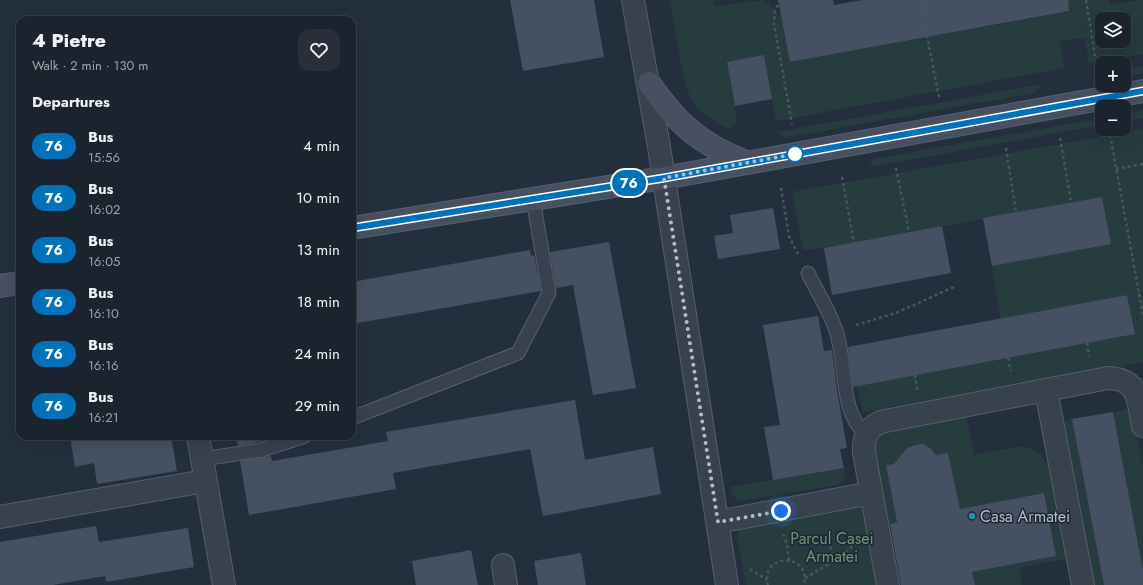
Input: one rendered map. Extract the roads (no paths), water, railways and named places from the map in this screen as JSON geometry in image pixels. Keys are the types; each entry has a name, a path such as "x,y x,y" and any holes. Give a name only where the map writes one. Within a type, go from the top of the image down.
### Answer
{"main road":[{"path":"649,83 670,112 684,126 724,154 748,163"},
{"path":"356,227 664,178 1143,91"},
{"path":"0,286 16,284"}],"street":[{"path":"633,0 649,83 727,585"},
{"path":"888,585 864,452 866,434 880,422 1108,378 1127,382 1133,388 1137,396 1143,426"},
{"path":"1046,390 1083,585"},
{"path":"199,440 224,585"},
{"path":"0,517 205,481"},
{"path":"718,522 871,493"}],"lane":[{"path":"356,416 518,353 549,293 533,199"},
{"path":"808,273 836,331 851,413 857,426 866,434"},
{"path":"202,459 262,450 293,440"}],"place":[{"name":"Casa Armatei","path":"972,516"}],"park label":[{"name":"Parcul Casei Armatei","path":"832,547"}]}
